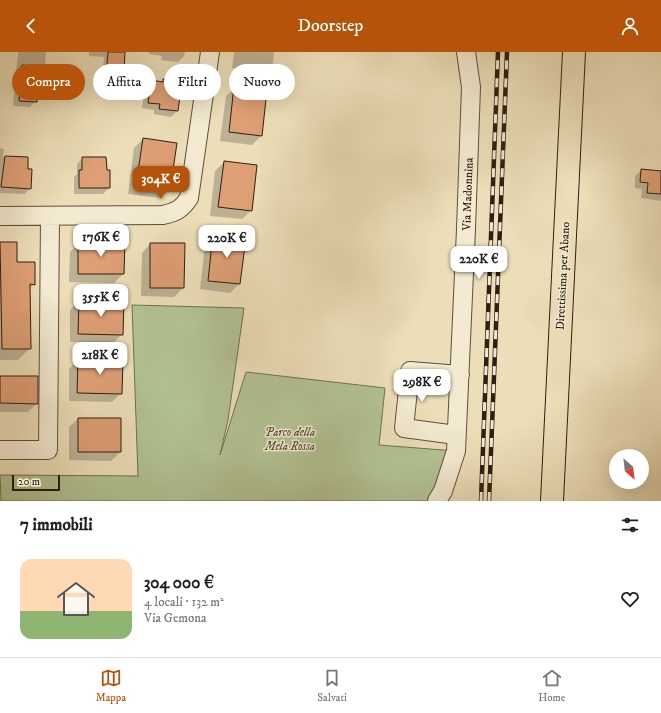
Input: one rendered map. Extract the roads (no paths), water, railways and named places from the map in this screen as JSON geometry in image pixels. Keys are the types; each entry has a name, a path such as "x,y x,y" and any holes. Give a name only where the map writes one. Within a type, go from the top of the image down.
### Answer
{"highway":[{"name":"Direttissima per Abano","path":"552,501 574,52"}],"street":[{"path":"0,216 163,215 176,212 184,206 189,192 210,52"},
{"name":"Via Madonnina","path":"437,501 443,491 456,451 471,86 466,52"},
{"path":"0,450 48,450 50,216"},
{"path":"456,435 404,428 410,371 460,375"}],"railway":[{"path":"481,501 498,52"},
{"path":"489,501 507,52"}],"park label":[{"name":"Parco della Mela Rossa","path":"290,439"}]}
